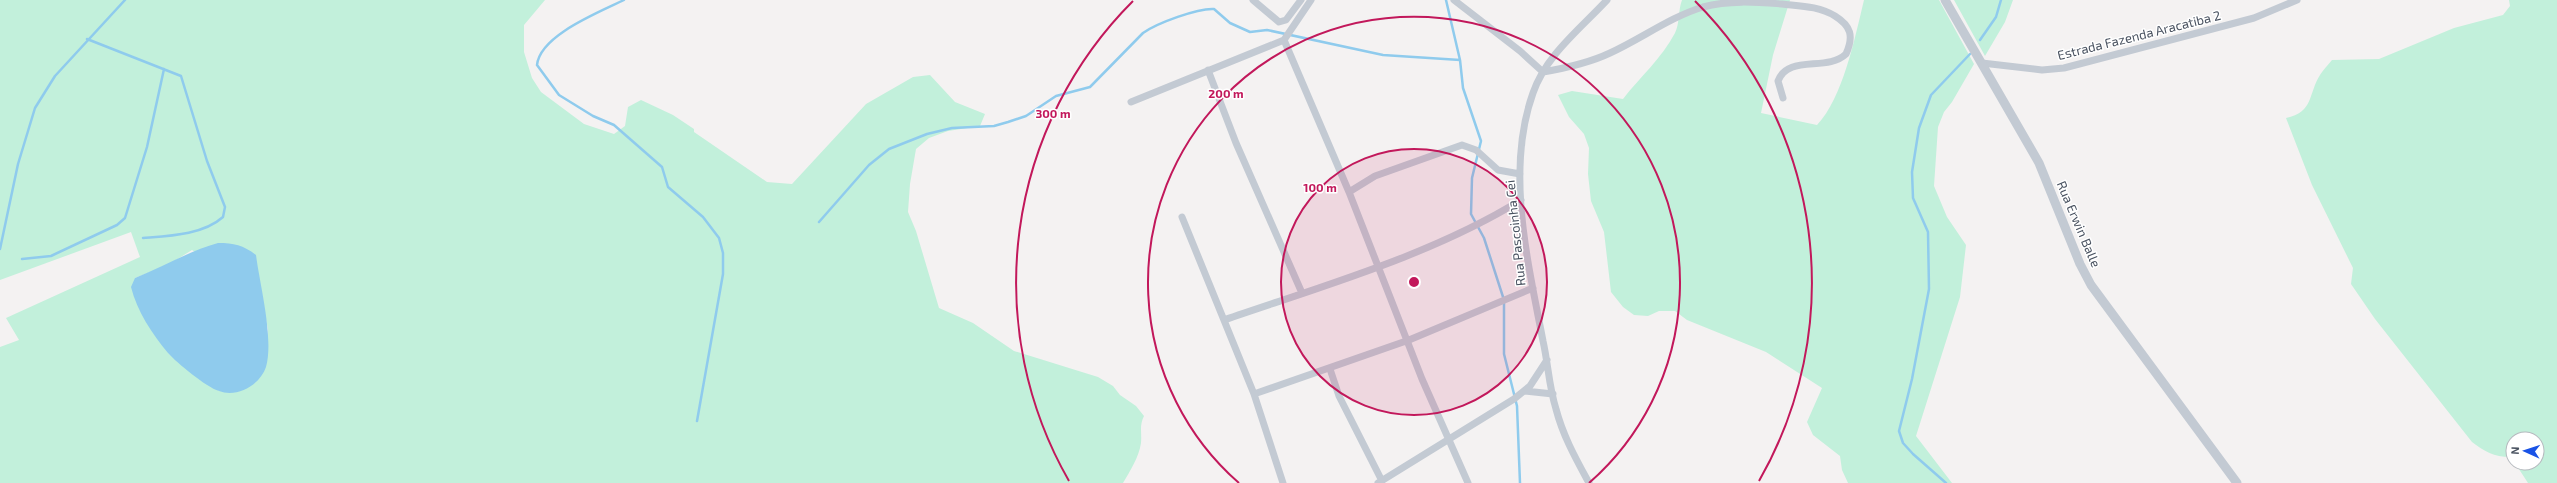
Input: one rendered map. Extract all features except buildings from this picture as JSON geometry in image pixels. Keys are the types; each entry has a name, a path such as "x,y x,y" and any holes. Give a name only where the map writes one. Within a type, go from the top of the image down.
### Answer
{"street":[{"path":"1253,0 1279,22 1286,20 1301,0"},
{"path":"1130,102 1284,40 1311,0"},
{"path":"1454,0 1465,2 1543,72 1598,58 1690,12 1720,3 1745,1 1803,6 1819,9 1842,21 1850,28 1851,35 1846,54 1832,63 1802,64 1785,71 1778,81 1783,98"},
{"name":"Rua Pascoinha Cei","path":"1589,483 1568,445 1552,394 1533,288 1521,200 1520,174 1522,134 1533,92 1543,72 1557,52 1607,0"},
{"name":"Rua Erwin Balle","path":"1945,0 2039,163 2080,264 2092,285 2237,483"},
{"name":"Estrada Fazenda Aracatiba 2","path":"1982,63 2042,70 2064,68 2254,18 2297,0"},
{"path":"1284,40 1349,192 1409,340 1422,379 1450,438 1468,483"},
{"path":"1208,70 1236,143 1302,293"},
{"path":"1349,192 1375,176 1462,146 1476,150 1498,170 1520,174"},
{"path":"1224,320 1378,266 1467,229 1521,200"},
{"path":"1182,217 1254,394 1283,483"},
{"path":"1254,394 1330,369 1409,340 1533,288"},
{"path":"1330,369 1339,396 1380,482 1525,391 1547,360"},
{"path":"1525,391 1552,394"}],"green space":[{"path":"0,0 545,0 524,25 524,52 532,78 541,92 584,124 614,134 625,126 628,107 641,100 673,115 694,129 694,132 767,182 792,184 866,104 913,77 930,75 955,102 985,114 980,126 948,131 929,138 916,149 910,184 908,212 916,231 939,308 973,323 1014,351 1098,377 1113,386 1120,395 1136,406 1144,416 1141,426 1141,443 1136,459 1123,483 0,483 0,347 19,340 6,318 140,257 131,232 0,280","holes":["192,250 261,295 268,329 265,368 219,391 169,354 135,278 168,265"]},
{"path":"1682,0 1790,0 1773,55 1761,113 1817,125 1834,99 1841,83 1852,49 1864,0 1939,0 1974,64 1952,102 1944,112 1938,127 1934,186 1947,217 1966,245 1960,297 1916,436 1952,483 1848,483 1842,470 1840,456 1813,435 1807,422 1822,388 1766,352 1687,320 1675,311 1659,311 1648,316 1634,315 1623,307 1611,292 1604,232 1591,201 1588,174 1589,148 1584,134 1569,117 1558,95 1572,91 1623,99 1670,42 1677,29"},
{"path":"1954,0 2013,0 2005,22 1985,56"},
{"path":"2509,0 2557,0 2557,483 2528,483 2520,471 2545,471 2545,431 2505,431 2505,457 2490,453 2481,448 2472,442 2375,319 2351,284 2353,268 2312,185 2286,118 2295,115 2306,107 2316,82 2332,60 2379,59 2454,28 2503,15 2510,6"}],"water":[{"path":"218,243 238,245 256,255 266,312 268,355 266,367 259,379 253,384 233,393 226,393 213,389 178,363 168,353 146,322 137,305 131,287 135,278 197,250"}],"waterway":[{"path":"0,249 18,164 35,108 55,76 125,0"},
{"path":"624,0 587,18 560,34 548,44 541,54 537,65 559,95 593,116 614,125 662,167 668,187 703,217 719,238 723,253 723,274 697,421"},
{"path":"1446,0 1460,60 1463,88 1481,141 1472,178 1471,214 1484,238 1504,300 1504,354 1517,406 1520,483"},
{"path":"1980,40 1996,17 2001,0"},
{"path":"819,222 869,165 889,149 927,134 952,128 994,126 1026,116 1056,96 1090,87 1143,33 1149,29 1178,17 1198,11 1214,9 1230,23 1250,32 1267,30 1383,55 1460,60"},
{"path":"87,39 181,76 207,161 225,207 223,217 206,228 185,234 143,238"},
{"path":"1946,483 1913,454 1903,443 1899,431 1912,379 1929,289 1928,232 1913,198 1912,172 1919,128 1931,95 1970,54"},
{"path":"22,259 51,256 117,225 125,218 147,147 164,69"}]}
